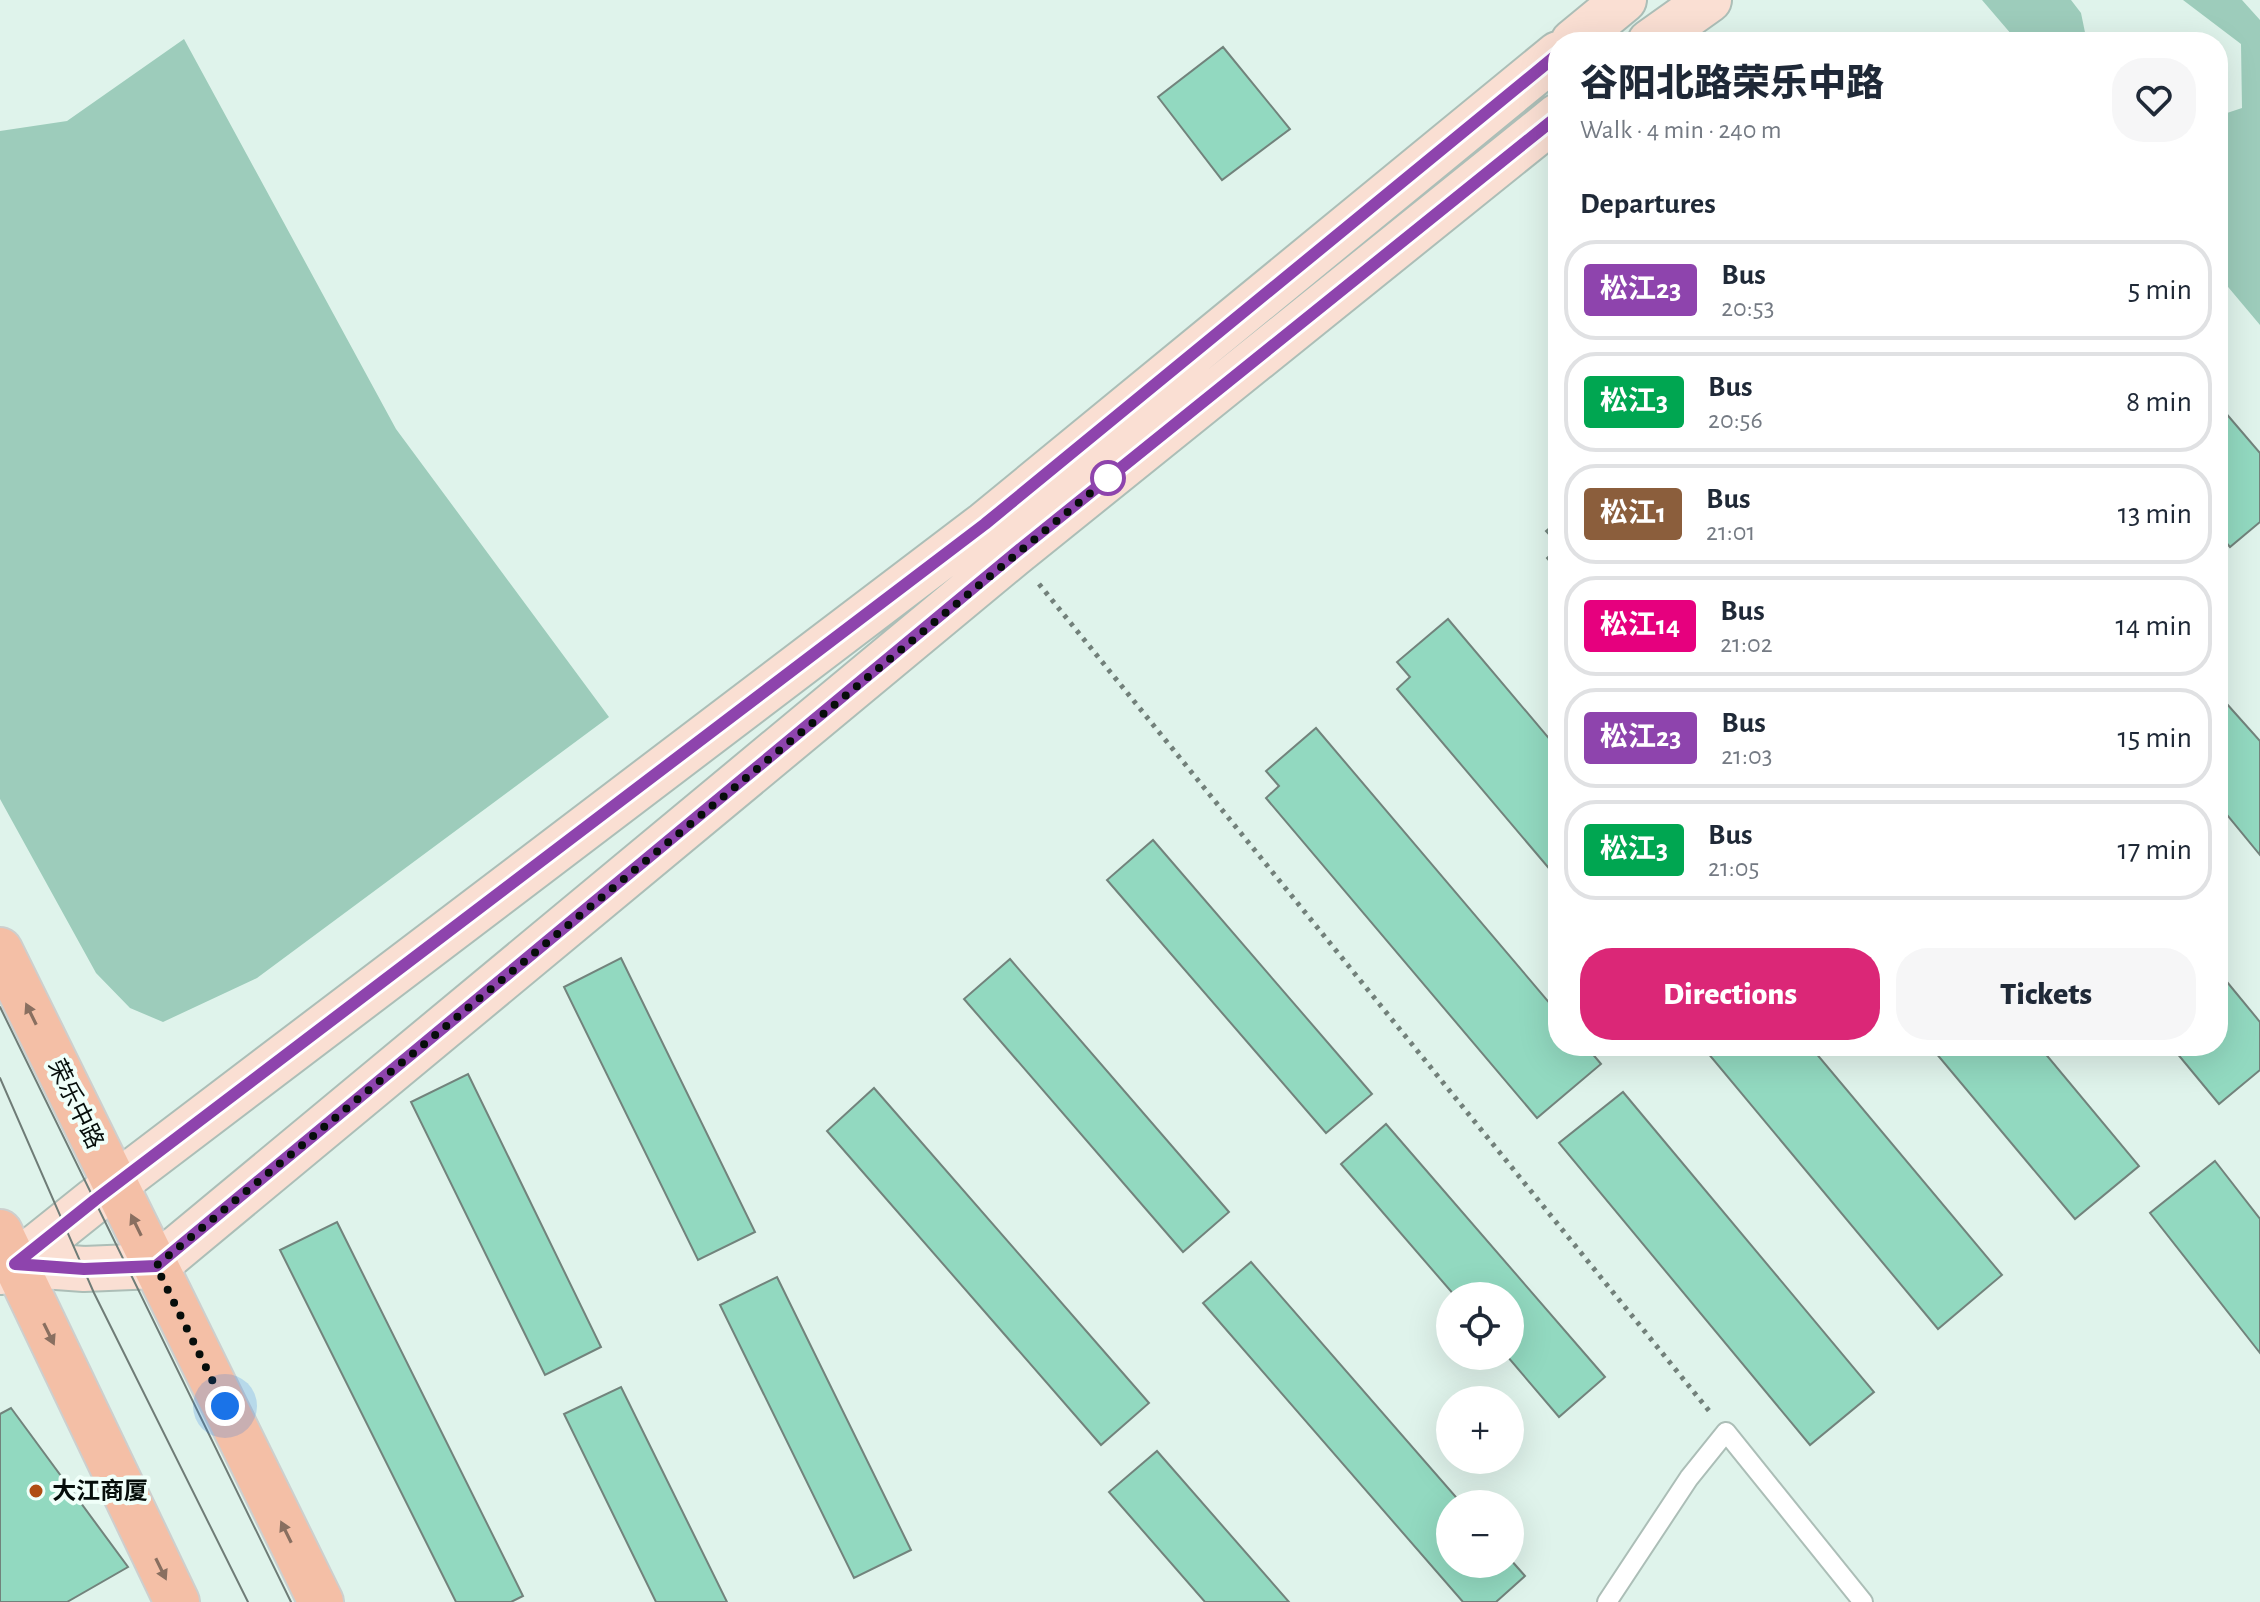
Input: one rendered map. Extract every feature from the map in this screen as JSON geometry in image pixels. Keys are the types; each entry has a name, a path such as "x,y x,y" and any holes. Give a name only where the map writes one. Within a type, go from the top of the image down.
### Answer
{"main road":[{"path":"1585,32 1624,0"},
{"path":"1664,32 1709,0"},
{"path":"5,1256 116,1184 985,524 1548,62"},
{"path":"5,1256 84,1269 156,1266 1014,554 1548,124"},
{"name":"荣乐中路","path":"0,950 321,1602"},
{"path":"5,1256 177,1602"}],"lane":[{"path":"1607,1602 1689,1478 1726,1432 1863,1602"}],"path":[{"path":"1014,554 1726,1432"}],"green space":[{"path":"1982,0 2071,0 2081,13 2085,32 2009,32"},
{"path":"2183,0 2242,0 2260,20 2260,325 2228,287 2228,113 2242,108 2241,44"},
{"path":"184,39 396,429 609,717 257,978 163,1022 130,1008 96,973 0,799 0,131 67,121"}],"building":[{"path":"1223,47 1290,129 1222,180 1158,97"},
{"path":"2228,416 2260,453 2260,522 2230,547"},
{"path":"1448,619 1548,737 1548,867 1397,689 1410,677 1397,662"},
{"path":"2228,705 2260,741 2260,855 2228,816"},
{"path":"1316,728 1548,1001 1548,1056 1594,1056 1601,1064 1537,1118 1266,798 1279,786 1266,771"},
{"path":"1153,840 1372,1094 1326,1133 1107,880"},
{"path":"621,958 755,1232 698,1260 564,987"},
{"path":"1010,959 1229,1212 1183,1252 964,999"},
{"path":"2228,983 2260,1022 2260,1070 2219,1104 2179,1056 2228,1056"},
{"path":"1710,1056 1818,1056 2002,1275 1938,1329"},
{"path":"1938,1056 2047,1056 2139,1166 2075,1219"},
{"path":"468,1074 601,1347 545,1375 411,1102"},
{"path":"874,1088 1149,1403 1101,1445 827,1131"},
{"path":"1623,1092 1874,1392 1810,1445 1559,1143"},
{"path":"1386,1124 1523,1282 1443,1282 1341,1164"},
{"path":"2215,1161 2260,1219 2260,1353 2150,1213"},
{"path":"337,1222 523,1596 511,1602 456,1602 280,1250"},
{"path":"1251,1262 1450,1490 1436,1490 1436,1571 1203,1303"},
{"path":"777,1277 911,1550 854,1578 720,1305"},
{"path":"1524,1283 1605,1377 1559,1417 1519,1370 1524,1370"},
{"path":"621,1387 727,1602 656,1602 564,1414"},
{"name":"大江商厦","path":"11,1408 128,1567 67,1602 0,1602 0,1414"},
{"path":"1157,1451 1289,1602 1205,1602 1109,1492"},
{"path":"1442,1578 1523,1578 1496,1602 1463,1602"}],"tram line":[{"path":"0,1007 291,1602"},
{"path":"0,1078 94,1293 248,1602"}],"bus line":[{"name":"松江23","path":"1548,62 985,524 65,1222 15,1264 84,1269 156,1266 1014,554 1548,124"}],"place":[{"name":"大江商厦","path":"36,1491"}],"route":[{"path":"225,1406 156,1266 1111,476 1108,478"}]}
